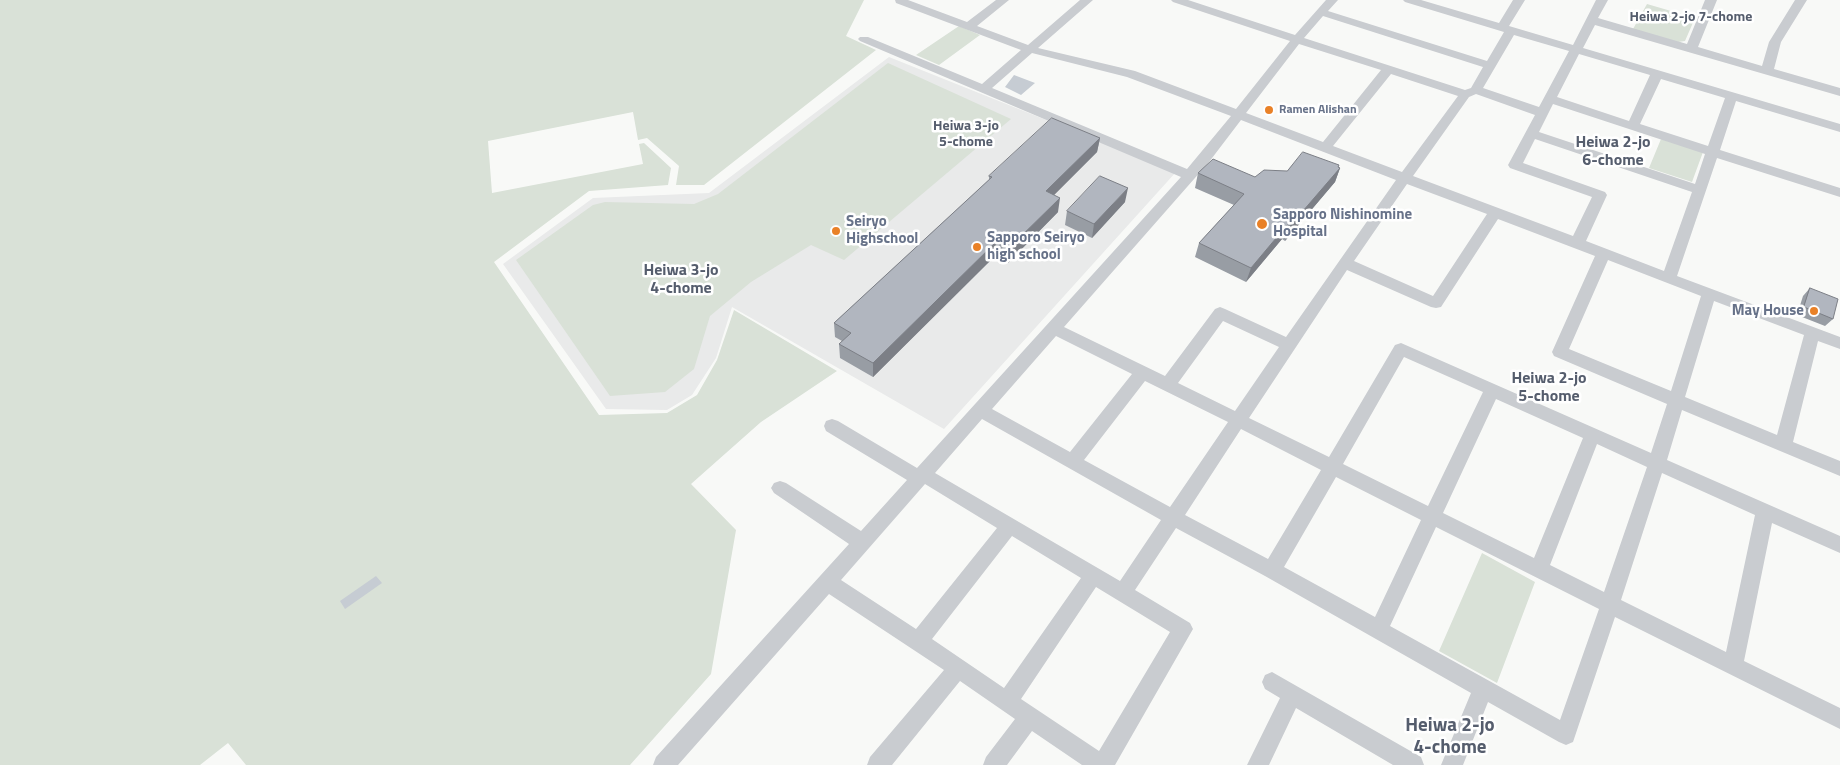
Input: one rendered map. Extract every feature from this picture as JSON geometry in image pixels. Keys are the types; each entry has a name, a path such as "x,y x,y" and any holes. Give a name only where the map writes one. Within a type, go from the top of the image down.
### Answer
{"street":[{"path":"969,26 1002,0"},
{"path":"983,89 1087,0"},
{"path":"1177,0 1388,69 1543,112"},
{"path":"1409,0 1840,128"},
{"path":"1123,592 1288,344 1403,178 1489,65 1520,0"},
{"path":"1577,244 1600,195 1515,165 1602,0"},
{"path":"1691,49 1711,0"},
{"path":"1767,71 1775,42 1801,0"},
{"path":"900,1 1029,49 1131,74 1237,116 1840,343"},
{"path":"664,765 1189,174 1326,6 1489,65"},
{"path":"1591,20 1840,92"},
{"path":"864,39 1189,174"},
{"path":"1324,148 1388,69"},
{"path":"1633,126 1657,74"},
{"path":"1669,278 1732,96"},
{"path":"1549,99 1840,193"},
{"path":"1533,134 1700,190"},
{"path":"1344,263 1436,303 1495,213"},
{"path":"1603,254 1560,352 1840,469"},
{"path":"980,410 1173,518 1272,570 1566,736 1612,604 1709,294"},
{"path":"1168,384 1220,313 1288,344"},
{"path":"1053,328 1612,604 1840,719"},
{"path":"1783,446 1812,333"},
{"path":"1272,570 1401,349 1840,544"},
{"path":"1073,461 1143,372"},
{"path":"1378,631 1492,390"},
{"path":"827,582 1102,765 1183,629 1010,524 832,426"},
{"path":"1539,569 1593,434"},
{"path":"780,488 862,542"},
{"path":"1732,665 1765,511"},
{"path":"918,641 1010,524"},
{"path":"1007,701 1094,575"},
{"path":"878,765 958,668"},
{"path":"1272,682 1413,765"},
{"path":"1452,765 1483,689"},
{"path":"1258,765 1292,694"},
{"path":"994,765 1030,716"}],"shaded area":[{"path":"0,0 864,0 846,36 876,50 704,185 676,185 679,166 647,138 638,140 633,112 488,141 492,193 643,164 639,144 644,143 671,168 668,185 589,191 494,262 599,415 667,413 697,395 717,360 734,310 837,371 761,422 691,484 736,530 711,674 630,765 246,765 228,743 200,765 0,765"},
{"path":"1647,4 1695,18 1685,41 1678,42 1633,29"},
{"path":"959,26 980,35 939,65 916,55"},
{"name":"Seiryo Highschool","path":"889,57 1176,172 944,429 732,307 716,358 692,395 667,410 606,409 503,264 593,198 709,193"},
{"path":"888,63 1011,119 844,260 811,245 751,282 710,316 694,369 665,392 610,396 516,260 593,205 605,202 694,204 718,194"},
{"path":"1014,75 1035,83 1021,95 1005,87"},
{"path":"1661,139 1703,152 1692,182 1649,168"},
{"path":"1482,553 1535,582 1497,683 1439,651"},
{"path":"376,576 382,583 345,609 340,601"}],"building":[{"name":"Sapporo Seiryo high school","path":"1052,118 1100,138 1046,191 1060,198 1009,248 996,242 873,363 839,344 851,333 834,323 992,177 989,176"},
{"name":"Sapporo Nishinomine Hospital","path":"1303,152 1339,165 1338,167 1340,168 1290,226 1287,225 1251,268 1199,243 1244,194 1198,173 1213,159 1255,177 1264,170 1287,171"},
{"path":"1100,176 1128,188 1094,224 1067,211"},
{"path":"1810,288 1838,299 1833,319 1804,307"}],"place":[{"name":"Ramen Alishan","path":"1269,110"},
{"name":"Sapporo Nishinomine Hospital","path":"1262,224"},
{"name":"Seiryo Highschool","path":"836,231"},
{"name":"Sapporo Seiryo high school","path":"977,247"},
{"name":"May House","path":"1814,311"}],"district":[{"name":"Heiwa 2-jo 7-chome","path":"1691,18"},
{"name":"Heiwa 3-jo 5-chome","path":"966,136"},
{"name":"Heiwa 2-jo 6-chome","path":"1613,152"},
{"name":"Heiwa 3-jo 4-chome","path":"681,280"},
{"name":"Heiwa 2-jo 5-chome","path":"1549,388"},
{"name":"Heiwa 2-jo 4-chome","path":"1450,737"}]}
